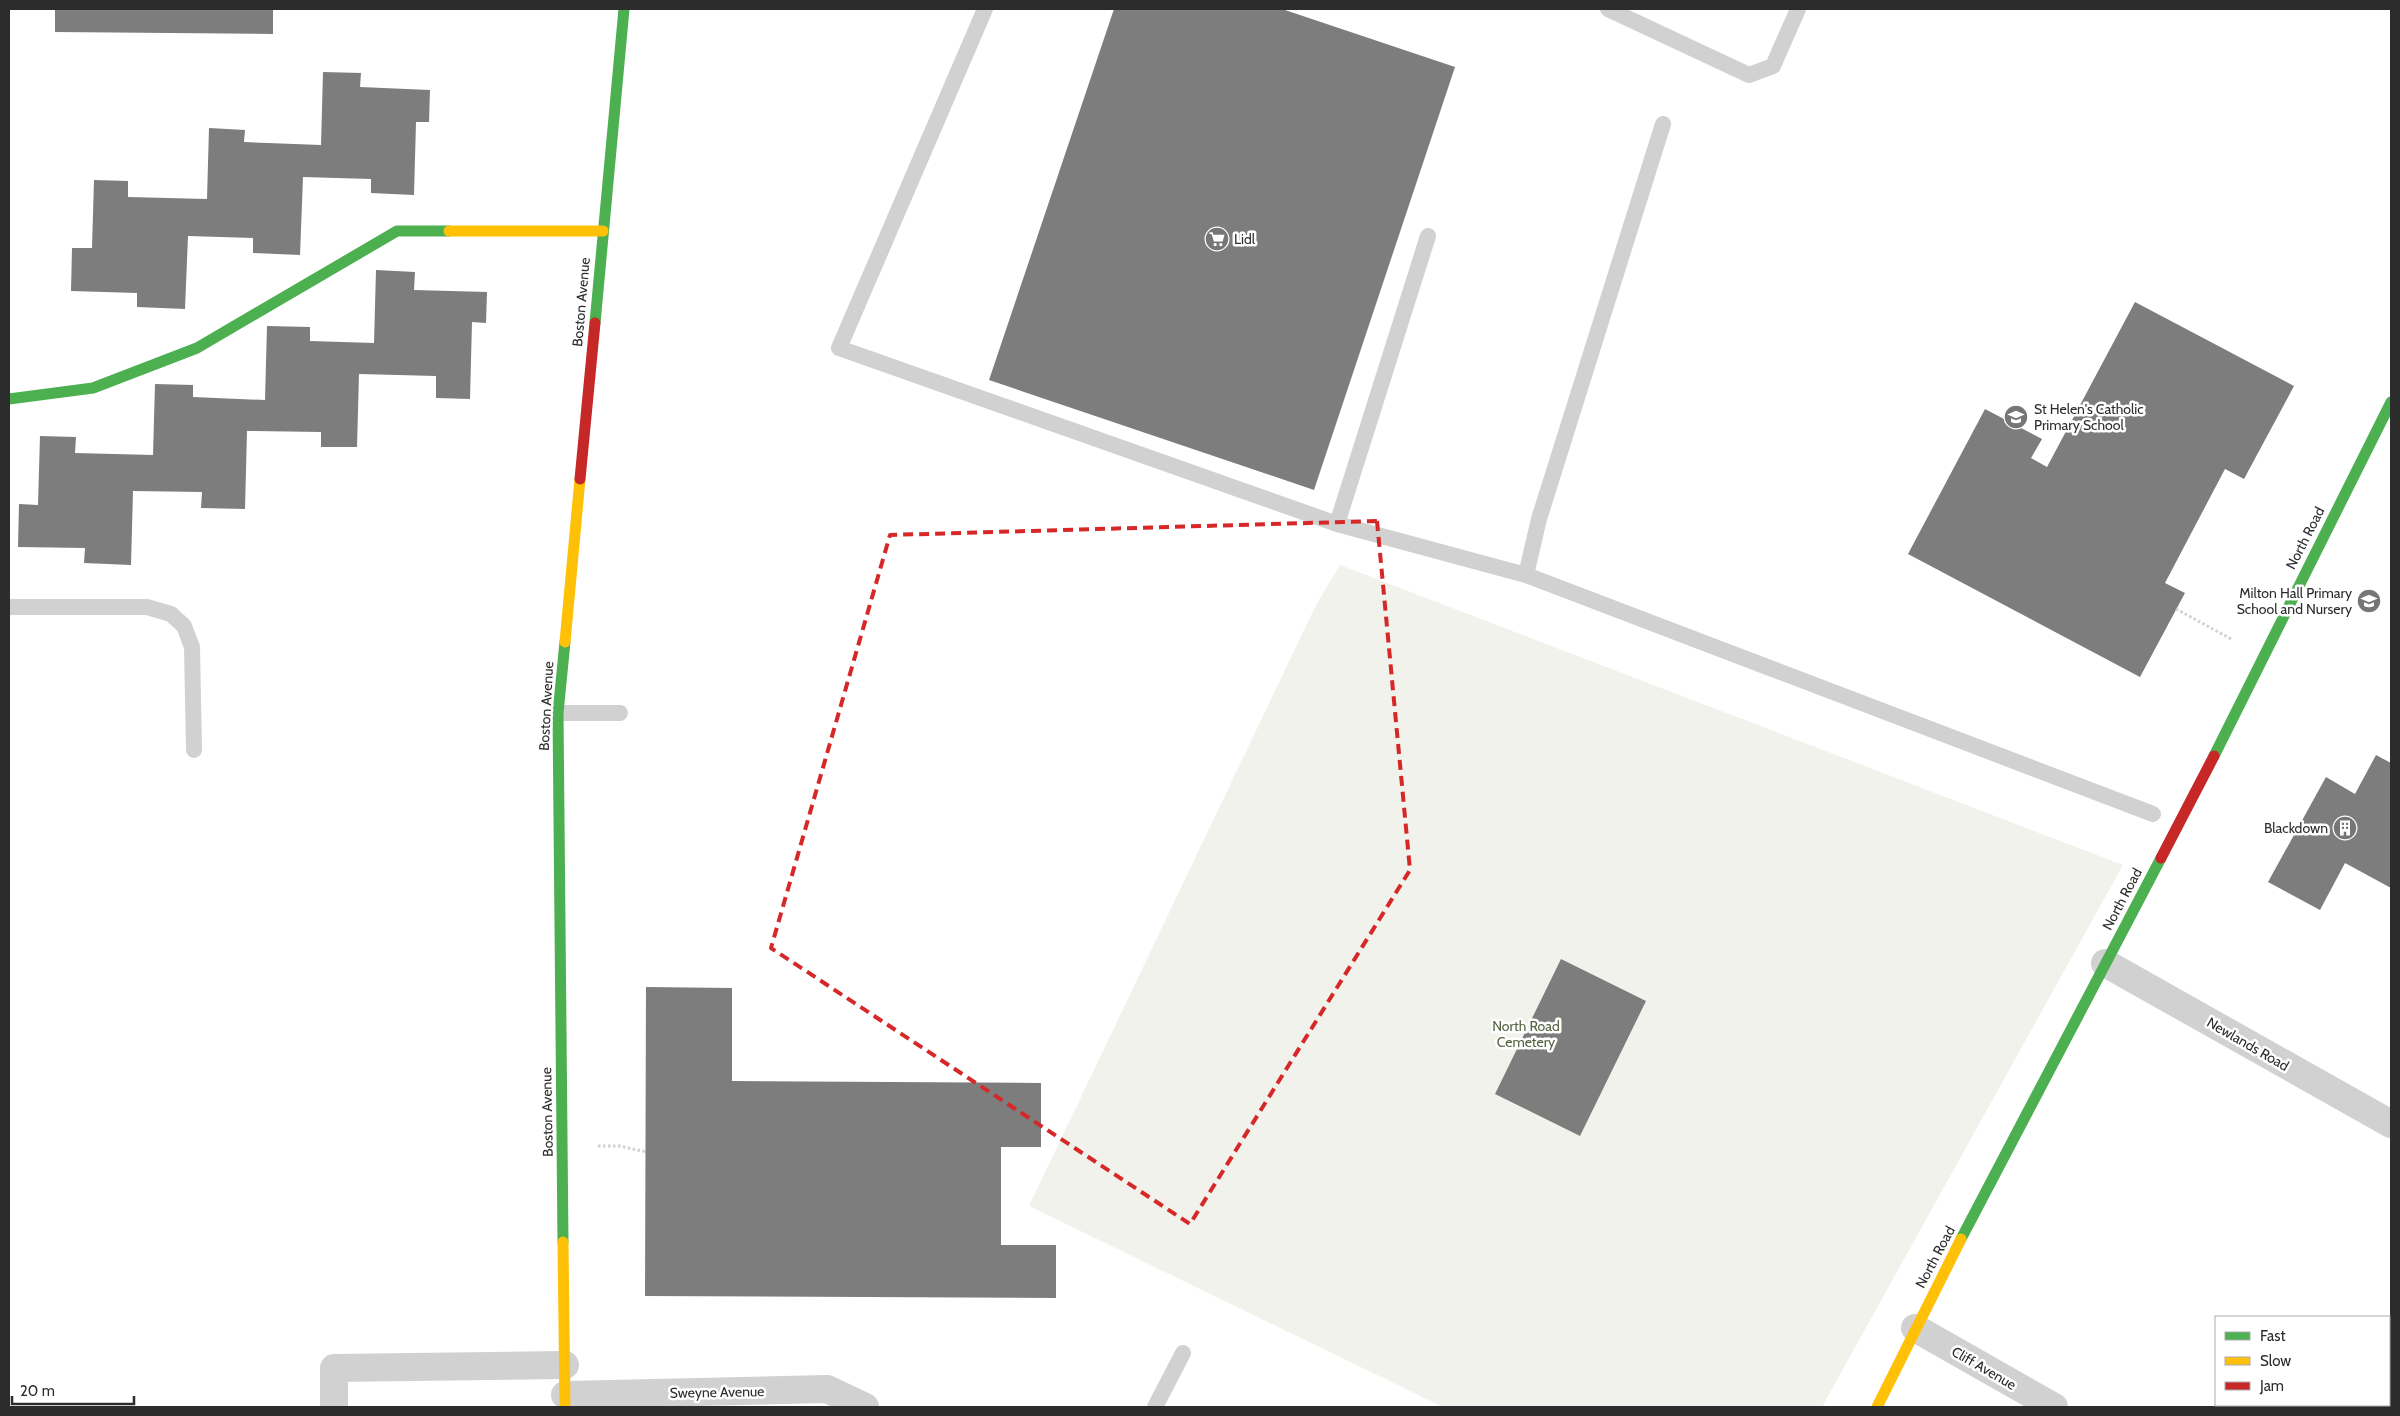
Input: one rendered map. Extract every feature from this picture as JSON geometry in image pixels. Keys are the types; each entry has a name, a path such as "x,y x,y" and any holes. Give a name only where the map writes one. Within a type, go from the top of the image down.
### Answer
{"street":[{"name":"Boston Avenue","path":"565,1401 558,713 624,9"},
{"path":"9,399 93,388 197,348 397,231 603,231"},
{"name":"North Road","path":"1877,1407 1915,1328 2264,656 2391,402"},
{"name":"Newlands Road","path":"2105,963 2391,1124"},
{"name":"Cliff Avenue","path":"1915,1328 2054,1407"},
{"path":"334,1407 334,1368 565,1365"},
{"name":"Sweyne Avenue","path":"565,1401 827,1389 865,1407"}],"lane":[{"path":"985,9 839,348 1337,524 1526,575 2153,814"},
{"path":"1608,9 1749,75 1773,66 1798,9"},
{"path":"1526,575 1539,519 1663,124"},
{"path":"1337,524 1428,236"},
{"path":"9,607 147,606 171,614 184,626 192,647 194,750"},
{"path":"558,713 620,714"},
{"path":"1155,1407 1183,1353"}],"path":[{"path":"2176,610 2264,656"},
{"path":"563,1147 619,1146 647,1152"}],"highlighted area":[{"path":"1377,521 1410,870 1190,1224 771,948 890,535"}],"green space":[{"name":"North Road Cemetery","path":"1340,565 2123,865 1822,1407 1443,1407 1029,1206 1316,605"}],"building":[{"path":"55,9 273,9 273,34 55,32"},
{"name":"Lidl","path":"1114,9 1282,9 1455,67 1314,490 989,380"},
{"path":"323,72 361,73 360,87 430,90 429,122 416,122 414,195 371,193 371,179 303,177 300,255 253,253 253,238 188,236 185,309 137,307 137,293 71,291 72,248 92,248 94,180 128,181 128,197 207,199 209,128 245,130 244,142 321,145"},
{"path":"376,270 415,272 414,290 487,292 486,323 472,322 470,399 436,398 436,376 359,374 357,447 321,447 321,432 247,431 245,509 201,508 202,492 133,491 131,565 84,563 85,548 18,547 19,504 38,505 40,436 76,437 75,453 153,455 155,384 193,385 193,397 265,400 267,326 310,327 310,341 374,343"},
{"path":"2135,302 2294,386 2244,479 2225,469 2165,583 2185,593 2140,677 1908,554 1985,409 2042,439 2031,458 2047,467"},
{"name":"Blackdown","path":"2376,755 2391,763 2391,888 2345,863 2320,910 2268,882 2326,777 2355,794"},
{"path":"1561,959 1646,1001 1580,1136 1495,1094"},
{"path":"646,987 732,988 732,1081 1041,1083 1041,1147 1001,1147 1001,1245 1056,1245 1056,1298 645,1296"}],"traffic: fast":[{"path":"595,323 624,9"},
{"path":"9,399 93,388 197,348 397,231 449,231"},
{"path":"2214,756 2391,402"},
{"path":"563,1242 558,713 565,642"},
{"path":"1961,1239 2161,858"}],"traffic: slow":[{"path":"449,231 603,231"},
{"path":"565,642 580,479"},
{"path":"1877,1407 1961,1239"},
{"path":"563,1242 565,1407"}],"traffic: jam":[{"path":"580,479 595,323"},
{"path":"2161,858 2214,756"}],"place":[{"name":"Lidl","path":"1217,239"},
{"name":"St Helen's Catholic Primary School","path":"2016,417"},
{"name":"Milton Hall Primary School and Nursery","path":"2369,601"},
{"name":"Blackdown","path":"2345,828"}]}
